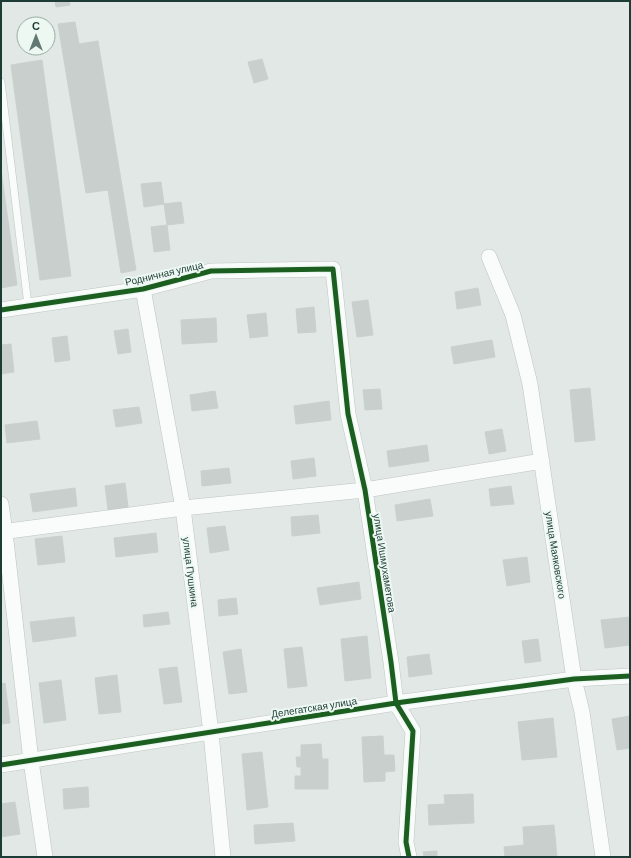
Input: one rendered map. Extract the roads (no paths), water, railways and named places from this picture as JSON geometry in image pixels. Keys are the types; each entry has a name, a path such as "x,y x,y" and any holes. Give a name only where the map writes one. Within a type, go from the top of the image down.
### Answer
{"street":[{"name":"улица Маяковского","path":"489,258 513,316 530,384 574,679 582,712 603,857"},
{"name":"Родничная улица","path":"1,310 143,289 211,271 333,269"},
{"name":"улица Ишмухаметова","path":"333,269 348,414 365,490 396,703 413,732 406,842 409,857"},
{"name":"улица Пушкина","path":"143,289 183,508 211,733 223,857"},
{"path":"3,532 183,508 365,490 542,461"},
{"path":"1,504 3,532 31,761 45,857"},
{"name":"Делегатская улица","path":"1,766 396,703 574,679 630,676"}],"lane":[{"path":"1,82 28,305"}]}
